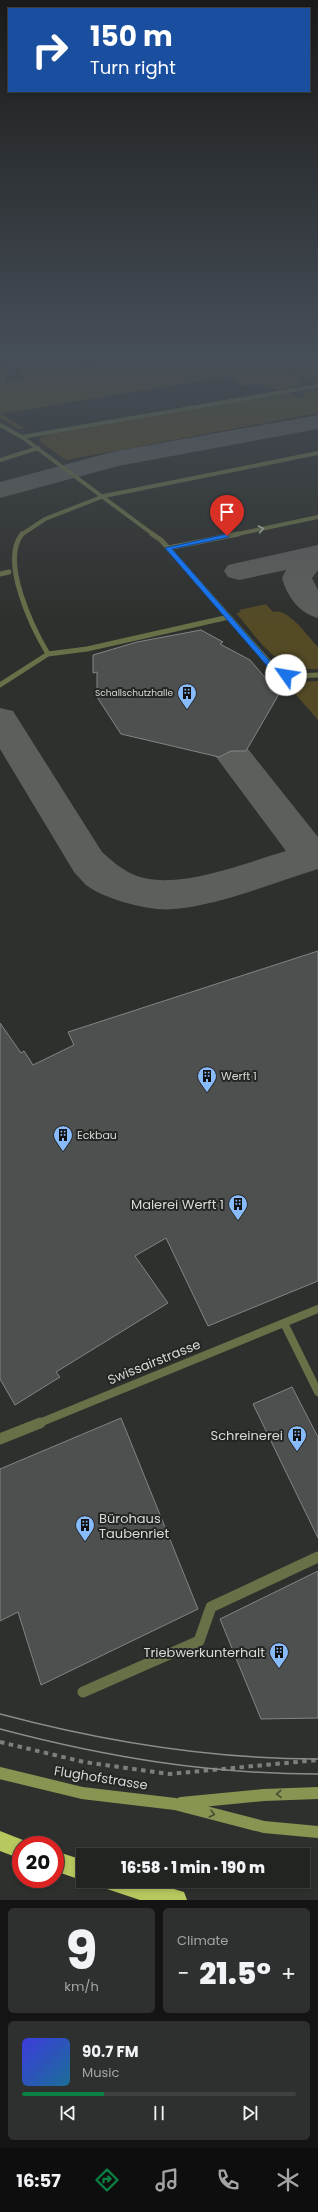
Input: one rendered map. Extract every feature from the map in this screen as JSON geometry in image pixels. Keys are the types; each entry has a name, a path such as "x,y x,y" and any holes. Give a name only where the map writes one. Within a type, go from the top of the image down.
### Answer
{"highway":[{"path":"0,1841 12,1845"},
{"path":"64,1864 76,1868"},
{"path":"135,1888 176,1900"}],"main road":[{"name":"Flughofstrasse","path":"0,1773 82,1793 175,1804 264,1827 318,1832"},
{"name":"Flughofstrasse","path":"175,1804 264,1795 318,1793"}],"lane":[{"path":"35,446 152,532 168,548 275,669 294,676 318,675"},
{"path":"0,460 38,448"},
{"path":"0,574 9,575 10,551 16,539 21,534 53,516 104,496 318,453"},
{"path":"168,548 318,517"},
{"path":"13,588 21,610 48,654"},
{"path":"0,685 48,654 87,648 229,617"},
{"name":"Swissairstrasse","path":"0,1439 318,1309"},
{"path":"284,1323 318,1392"},
{"path":"83,1692 199,1641 211,1607 318,1557"}],"path":[{"path":"0,1742 84,1762 169,1774 318,1760"}],"shaded area":[{"path":"46,446 143,446 66,460"},
{"path":"266,604 273,612 285,614 291,618 318,647 318,669 303,669 291,666 280,660 262,644 236,613 241,612 239,610"},
{"path":"318,681 318,720 291,689 297,682"}],"building":[{"name":"Schallschutzhalle","path":"201,630 223,642 220,644 250,660 279,694 246,751 231,751 219,757 121,734 97,697 97,672 93,673 93,655 137,642"},
{"path":"318,951 318,1281 208,1326 166,1238 135,1256 168,1303 56,1372 60,1377 15,1405 0,1379 0,1023 21,1053 24,1051 33,1065 74,1045 68,1032"},
{"name":"Schreinerei","path":"292,1387 318,1437 318,1538 253,1404"},
{"name":"Bürohaus Taubenriet","path":"121,1418 198,1609 41,1685 18,1612 0,1621 0,1469"},
{"name":"Triebwerkunterhalt","path":"318,1571 318,1718 261,1719 220,1619"}],"taxiway":[{"path":"0,490 116,459 189,446"},
{"path":"239,571 318,554"},
{"path":"318,557 303,567 297,578 301,590 318,608"},
{"path":"193,702 312,857"},
{"path":"0,719 88,862 101,875 119,885 144,892 172,895 199,891 312,857"},
{"path":"312,857 318,855"}],"tram line":[{"path":"0,1714 79,1733 158,1747 237,1756 318,1759"},
{"path":"0,1729 79,1748 158,1762 237,1771 318,1774"}],"place":[{"name":"Schallschutzhalle","path":"187,710"},
{"name":"Werft 1","path":"207,1093"},
{"name":"Eckbau","path":"63,1152"},
{"name":"Malerei Werft 1","path":"238,1221"},
{"name":"Schreinerei","path":"297,1452"},
{"name":"Bürohaus Taubenriet","path":"85,1542"},
{"name":"Triebwerkunterhalt","path":"279,1669"}],"route":[{"path":"227,536 168,548 271,666 286,675"}]}
